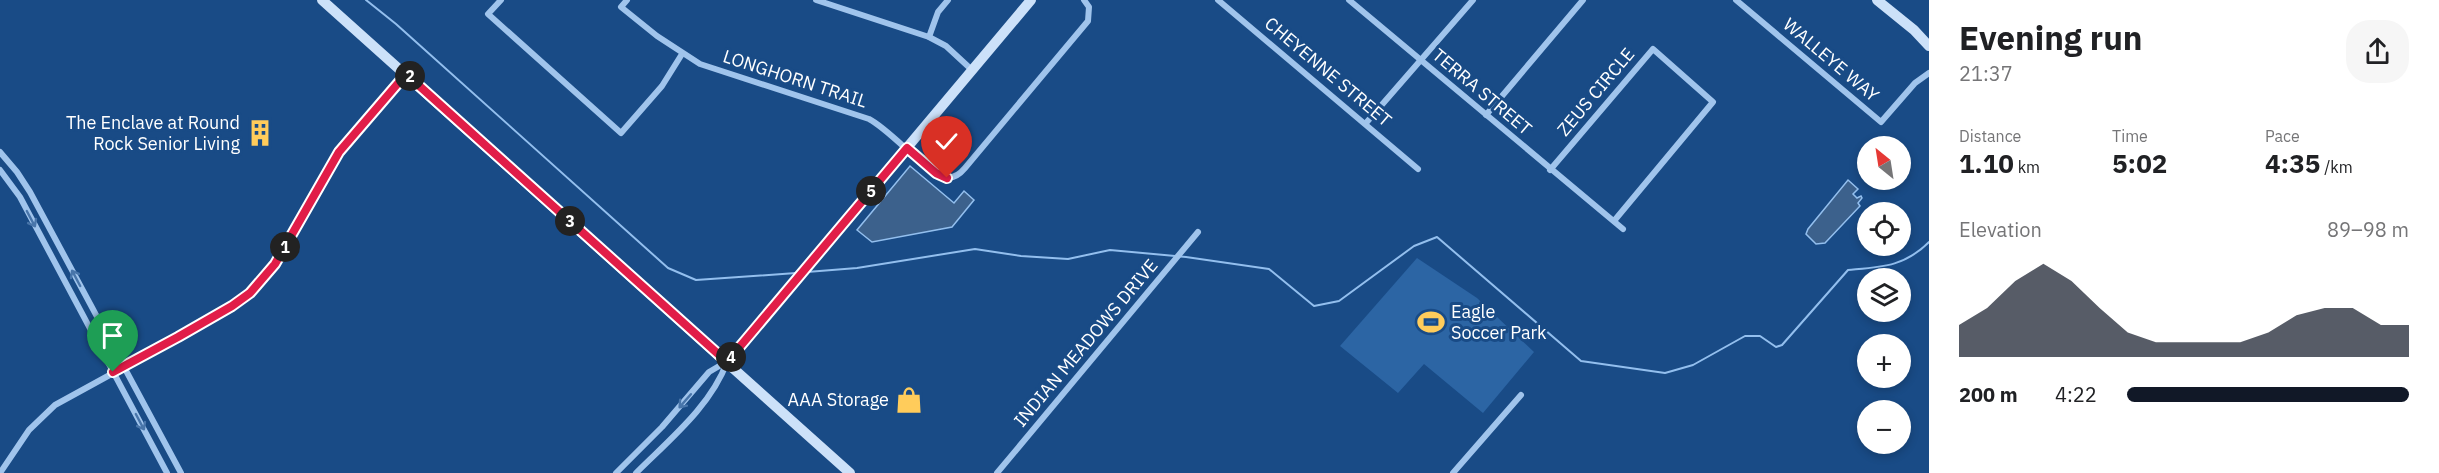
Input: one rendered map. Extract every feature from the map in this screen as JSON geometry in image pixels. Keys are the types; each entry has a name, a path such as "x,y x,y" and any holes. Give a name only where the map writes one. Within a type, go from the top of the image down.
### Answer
{"main road":[{"path":"322,0 850,473"},
{"path":"727,362 1032,0"},
{"path":"1878,0 1914,30 1929,46"}],"street":[{"path":"501,0 488,14 621,133 662,86 682,54"},
{"name":"LONGHORN TRAIL","path":"627,0 621,7 682,54 700,64 856,113 881,126 942,176 953,177 961,173 1088,21 1089,7 1084,0"},
{"path":"816,0 836,3 929,37 946,46 972,70"},
{"path":"929,37 938,12 948,0"},
{"name":"CHEYENNE STREET","path":"1218,0 1418,169"},
{"name":"TERRA STREET","path":"1349,0 1623,229"},
{"path":"1366,123 1473,0"},
{"path":"1486,115 1583,0"},
{"name":"WALLEYE WAY","path":"1736,0 1881,122 1915,83 1929,73"},
{"name":"ZEUS CIRCLE","path":"1550,170 1653,49 1713,102 1614,221"},
{"path":"0,473 29,430 60,401 205,322 250,293 275,264 339,152 406,74"},
{"path":"0,152 30,192 181,473"},
{"path":"0,170 20,197 167,473"},
{"name":"INDIAN MEADOWS DRIVE","path":"997,473 1198,232"},
{"path":"616,473 662,427 710,372 727,362"},
{"path":"636,473 678,431 720,382 727,362"},
{"path":"1453,473 1521,395"}],"shaded area":[{"path":"910,166 954,203 964,191 974,200 952,227 872,242 857,230"},
{"path":"1848,180 1857,188 1853,194 1857,198 1861,196 1862,198 1857,202 1857,209 1825,243 1816,244 1806,234"},
{"name":"Eagle Soccer Park","path":"1417,258 1477,298 1534,352 1483,413 1424,364 1398,393 1340,346"}],"waterway":[{"path":"366,0 396,24 668,268 696,280 796,273"},
{"path":"807,272 857,268 975,249 1021,256 1068,259 1110,250 1186,257 1269,269 1314,306 1339,301 1414,246 1437,237 1581,361 1665,373 1693,365 1745,336 1760,336 1776,347 1782,345 1848,270 1901,261 1929,242"}],"place":[{"name":"The Enclave at Round Rock Senior Living","path":"260,133"},
{"name":"Eagle Soccer Park","path":"1431,322"},
{"name":"AAA Storage","path":"909,400"}],"route":[{"path":"113,372 232,306 250,293 275,264 339,152 406,74 727,362 907,148 936,173 947,178"}]}
